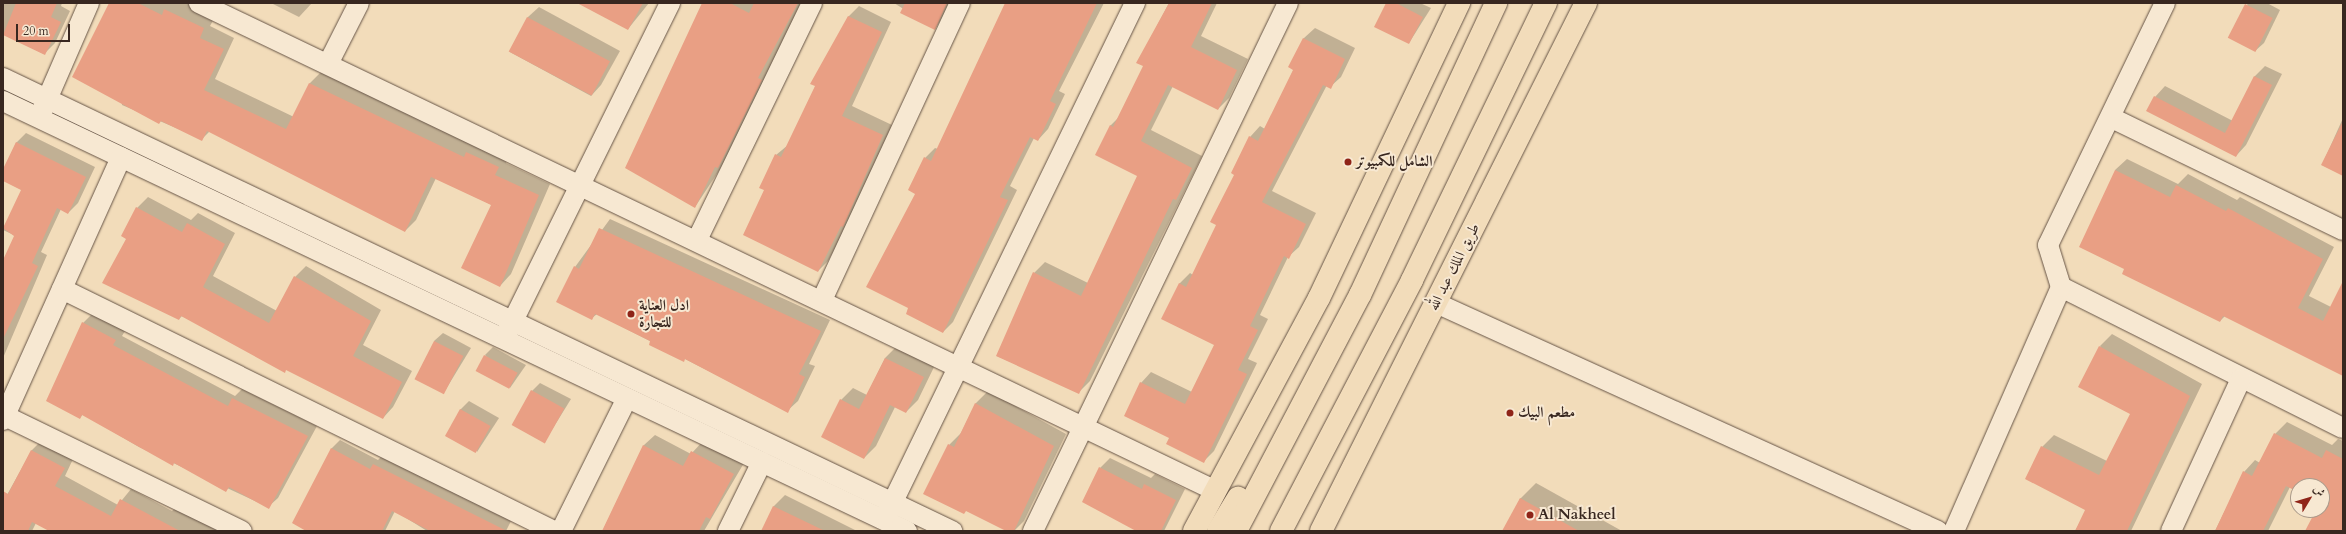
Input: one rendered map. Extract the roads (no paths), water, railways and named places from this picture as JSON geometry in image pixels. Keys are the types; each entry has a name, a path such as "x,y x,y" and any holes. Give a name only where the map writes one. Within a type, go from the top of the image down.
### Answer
{"main road":[{"path":"1236,531 1360,295 1496,3"},
{"name":"طريق الملك عبد الله","path":"1281,531 1412,280 1546,3"},
{"name":"طريق الملك عبد الله","path":"1321,531 1586,3"},
{"path":"1194,531 1320,298 1457,4"},
{"path":"1218,531 1360,295"}],"street":[{"path":"40,118 89,3"},
{"path":"199,3 1084,425 1216,491"},
{"path":"328,64 359,3"},
{"path":"508,330 670,3"},
{"path":"697,240 812,3"},
{"path":"822,300 960,3"},
{"path":"885,518 1135,3"},
{"path":"1033,531 1288,3"},
{"path":"1954,531 2061,287 2048,245 2112,118 2165,3"},
{"path":"3,78 48,99 885,518 907,531"},
{"path":"3,100 121,157 508,330 627,398 885,518 952,531"},
{"path":"2112,118 2343,230"},
{"path":"121,157 4,418 242,531"},
{"path":"2061,287 2241,380 2343,428"},
{"path":"62,289 554,531"},
{"path":"1436,303 1938,531"},
{"path":"2171,531 2241,380"},
{"path":"561,531 627,398"},
{"path":"728,531 762,462"}],"place":[{"name":"الشامل للكمبيوتر","path":"1348,162"},
{"name":"ادل العناية للتجارة","path":"631,314"},
{"name":"مطعم البيك","path":"1510,413"},
{"name":"Al Nakheel","path":"1530,515"}]}
